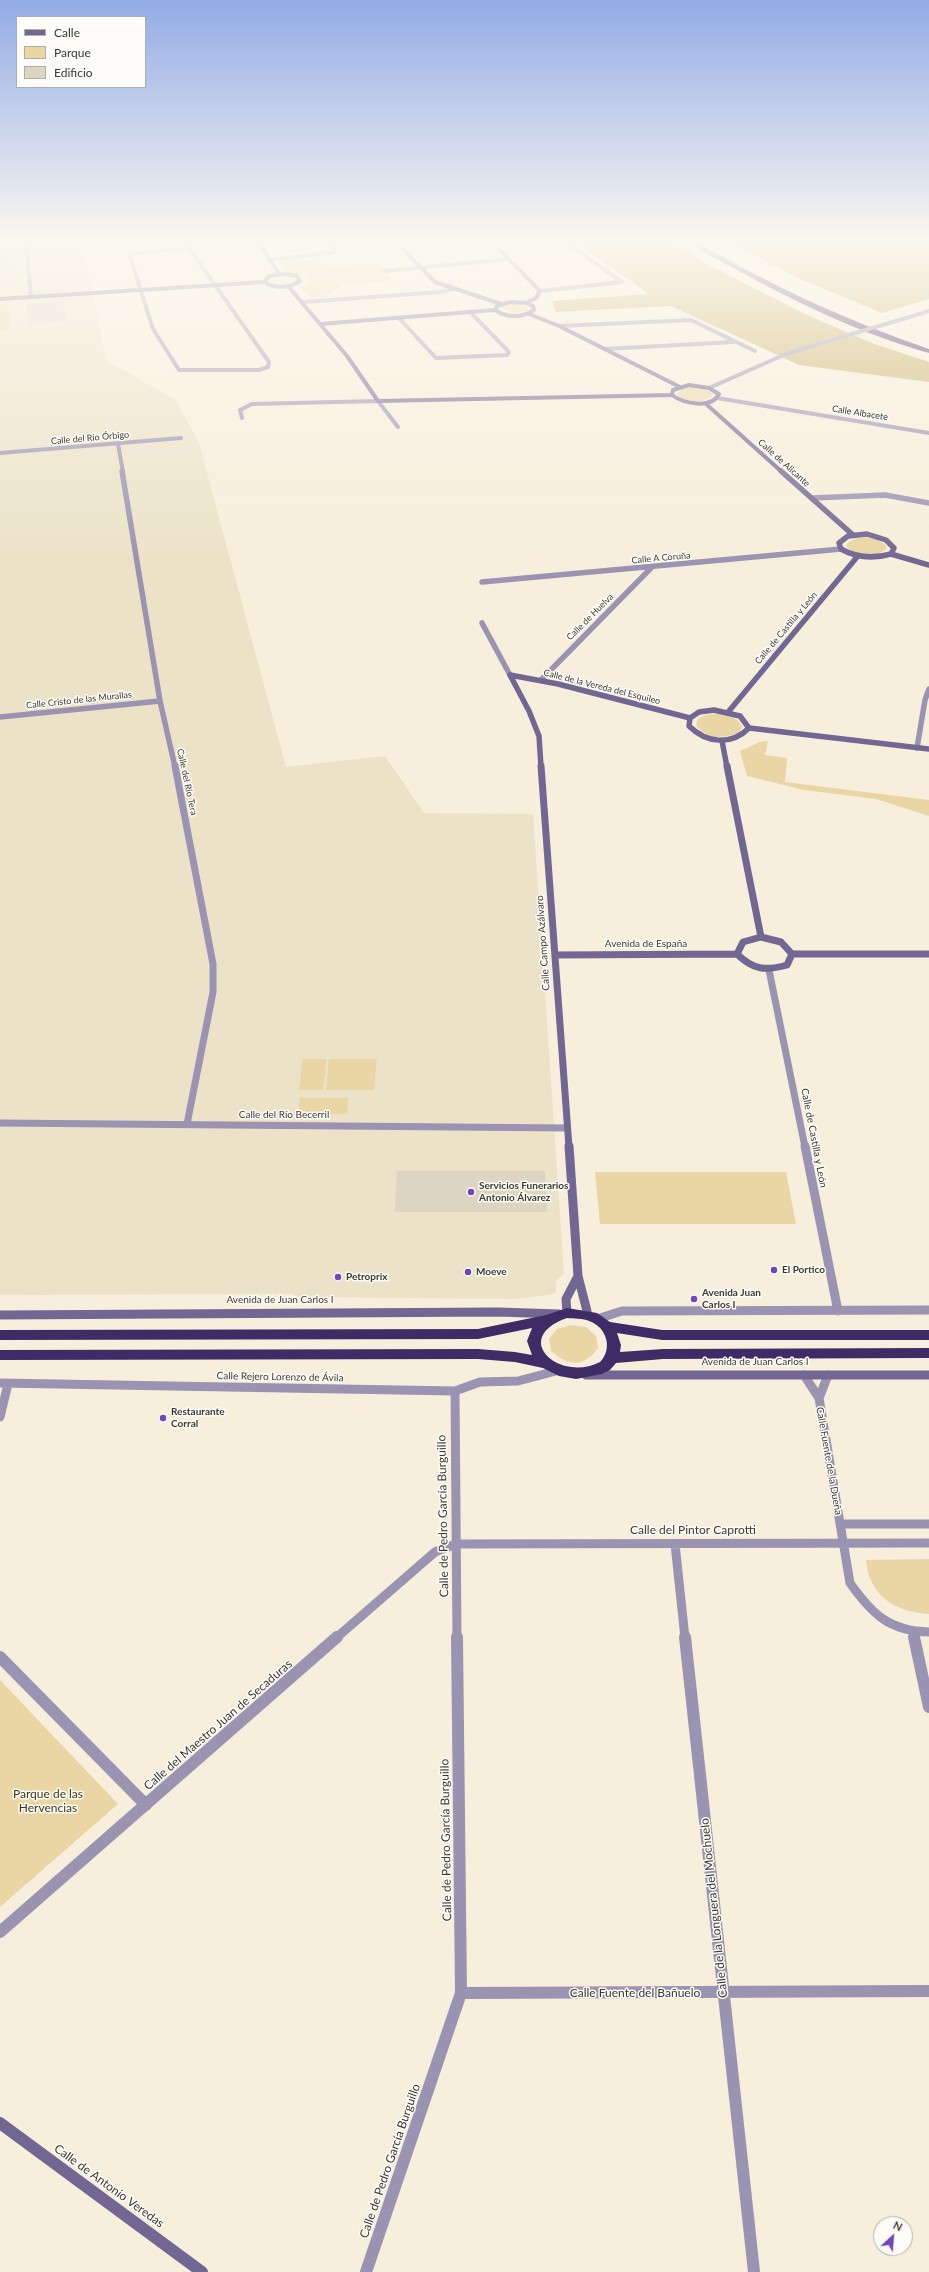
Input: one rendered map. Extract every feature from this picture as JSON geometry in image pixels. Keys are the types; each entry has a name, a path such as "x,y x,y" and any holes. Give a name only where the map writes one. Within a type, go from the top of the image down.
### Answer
{"highway":[{"path":"0,1335 478,1334 546,1320 563,1313 662,1335 929,1335"},
{"path":"543,1363 534,1349 535,1333 546,1320"},
{"path":"0,1355 478,1354 515,1357 543,1363 556,1371 581,1375 600,1370 612,1358 615,1342 598,1320"},
{"name":"Avenida de Juan Carlos I","path":"612,1358 663,1354 929,1353"}],"street":[{"path":"166,349 179,370 259,370 268,367 269,362 260,349"},
{"path":"341,349 398,427"},
{"path":"428,349 436,358 507,356 509,352 506,349"},
{"path":"604,349 680,387"},
{"path":"751,349 755,351"},
{"path":"709,388 780,356 803,349"},
{"path":"242,418 240,410 252,404 672,395 684,402 705,403 717,398 719,394 709,388 689,385 673,390 672,395"},
{"name":"Calle Albacete","path":"717,398 929,433"},
{"name":"Calle de Alicante","path":"705,403 853,535"},
{"name":"Calle del Río Órbigo","path":"0,454 181,438"},
{"name":"Calle del Río Tera","path":"118,444 160,700 180,788 213,964 213,992 187,1124"},
{"path":"812,498 879,493 910,497 929,503"},
{"path":"891,554 894,548 890,542 874,536 853,535 844,538 839,543 841,549 858,557 870,558 891,554 929,565"},
{"name":"Calle A Coruña","path":"482,582 841,549"},
{"name":"Calle de Castilla y León","path":"729,712 858,557"},
{"name":"Calle de Huelva","path":"541,680 652,567"},
{"name":"Calle Campo Azálvaro","path":"482,622 510,675 539,736 578,1276 598,1320"},
{"name":"Calle de la Vereda del Esquileo","path":"510,675 541,680 690,718"},
{"path":"917,748 925,700 929,689"},
{"name":"Calle Cristo de las Murallas","path":"0,717 160,700"},
{"path":"699,712 729,712 747,722 749,728 745,735 735,739 722,741 707,739 695,733 689,726 690,718 699,712"},
{"path":"749,728 929,749"},
{"path":"722,741 761,937"},
{"path":"792,954 786,965 769,970 748,966 737,954 743,942 761,937 781,942 792,954 929,954"},
{"name":"Avenida de España","path":"555,955 737,954"},
{"name":"Calle de Castilla y León","path":"769,970 838,1310"},
{"name":"Calle del Río Becerril","path":"0,1123 567,1128"},
{"path":"563,1313 566,1299 578,1276"},
{"path":"598,1320 622,1311 929,1310"},
{"name":"Avenida de Juan Carlos I","path":"0,1315 490,1312 563,1313"},
{"name":"Calle Rejero Lorenzo de Ávila","path":"4,1384 455,1391 480,1382 518,1381 556,1371"},
{"name":"Avenida de Juan Carlos I","path":"581,1375 929,1375"},
{"name":"Calle Fuente de la Dueña","path":"804,1375 818,1398 850,1583 864,1605 886,1622 913,1632"},
{"name":"Calle Fuente de la Dueña","path":"818,1398 828,1375"},
{"path":"0,1417 4,1384"},
{"name":"Calle de Pedro García Burguillo","path":"366,2272 461,1994 455,1391"},
{"path":"840,1524 929,1524"},
{"name":"Calle del Pintor Caprotti","path":"456,1544 929,1543"},
{"name":"Calle del Maestro Juan de Secaduras","path":"0,1932 436,1552 456,1544"},
{"name":"Calle de la Longuera del Mochuelo","path":"675,1544 754,2272"},
{"path":"929,1632 913,1632 929,1707"},
{"path":"0,1657 146,1805"},
{"name":"Calle Fuente del Bañuelo","path":"461,1994 929,1991"},
{"name":"Calle de Antonio Veredas","path":"0,2123 202,2272"}],"shaded area":[{"path":"0,349 104,349 107,361 175,399 199,443 286,767 385,756 424,813 533,814 564,1274 556,1280 556,1292 554,1294 518,1299 297,1297 292,1294 0,1295"},
{"path":"764,349 890,349 929,362 929,382 799,365"}],"green space":[{"path":"691,387 708,390 713,394 704,400 694,401 680,397 677,394 682,389"},
{"path":"856,538 876,539 886,546 886,549 877,554 871,555 852,552 846,544"},
{"path":"717,713 728,715 737,720 742,726 740,732 728,736 716,737 710,736 700,730 696,725 698,719 706,715"},
{"path":"768,741 765,755 787,758 785,782 929,800 929,816 876,799 804,790 747,776 740,751 760,742"},
{"path":"303,1059 327,1059 323,1090 299,1090"},
{"path":"329,1059 377,1059 374,1090 326,1090"},
{"path":"300,1098 348,1098 347,1114 298,1114"},
{"path":"595,1172 786,1172 796,1224 600,1224"},
{"path":"571,1325 586,1327 596,1336 598,1348 587,1359 576,1363 564,1360 551,1351 549,1339 557,1329"},
{"path":"929,1559 929,1614 905,1610 886,1600 872,1583 868,1573 866,1560"},
{"name":"Parque de las Hervencias","path":"0,1680 118,1804 0,1907"}],"building":[{"name":"Servicios Funerarios Antonio Álvarez","path":"397,1171 545,1171 547,1212 395,1212"}],"place":[{"name":"Servicios Funerarios Antonio Álvarez","path":"471,1192"},
{"name":"El Portico","path":"774,1270"},
{"name":"Moeve","path":"468,1272"},
{"name":"Petroprix","path":"338,1277"},
{"name":"Avenida Juan Carlos I","path":"694,1299"},
{"name":"Restaurante Corral","path":"163,1418"}]}
